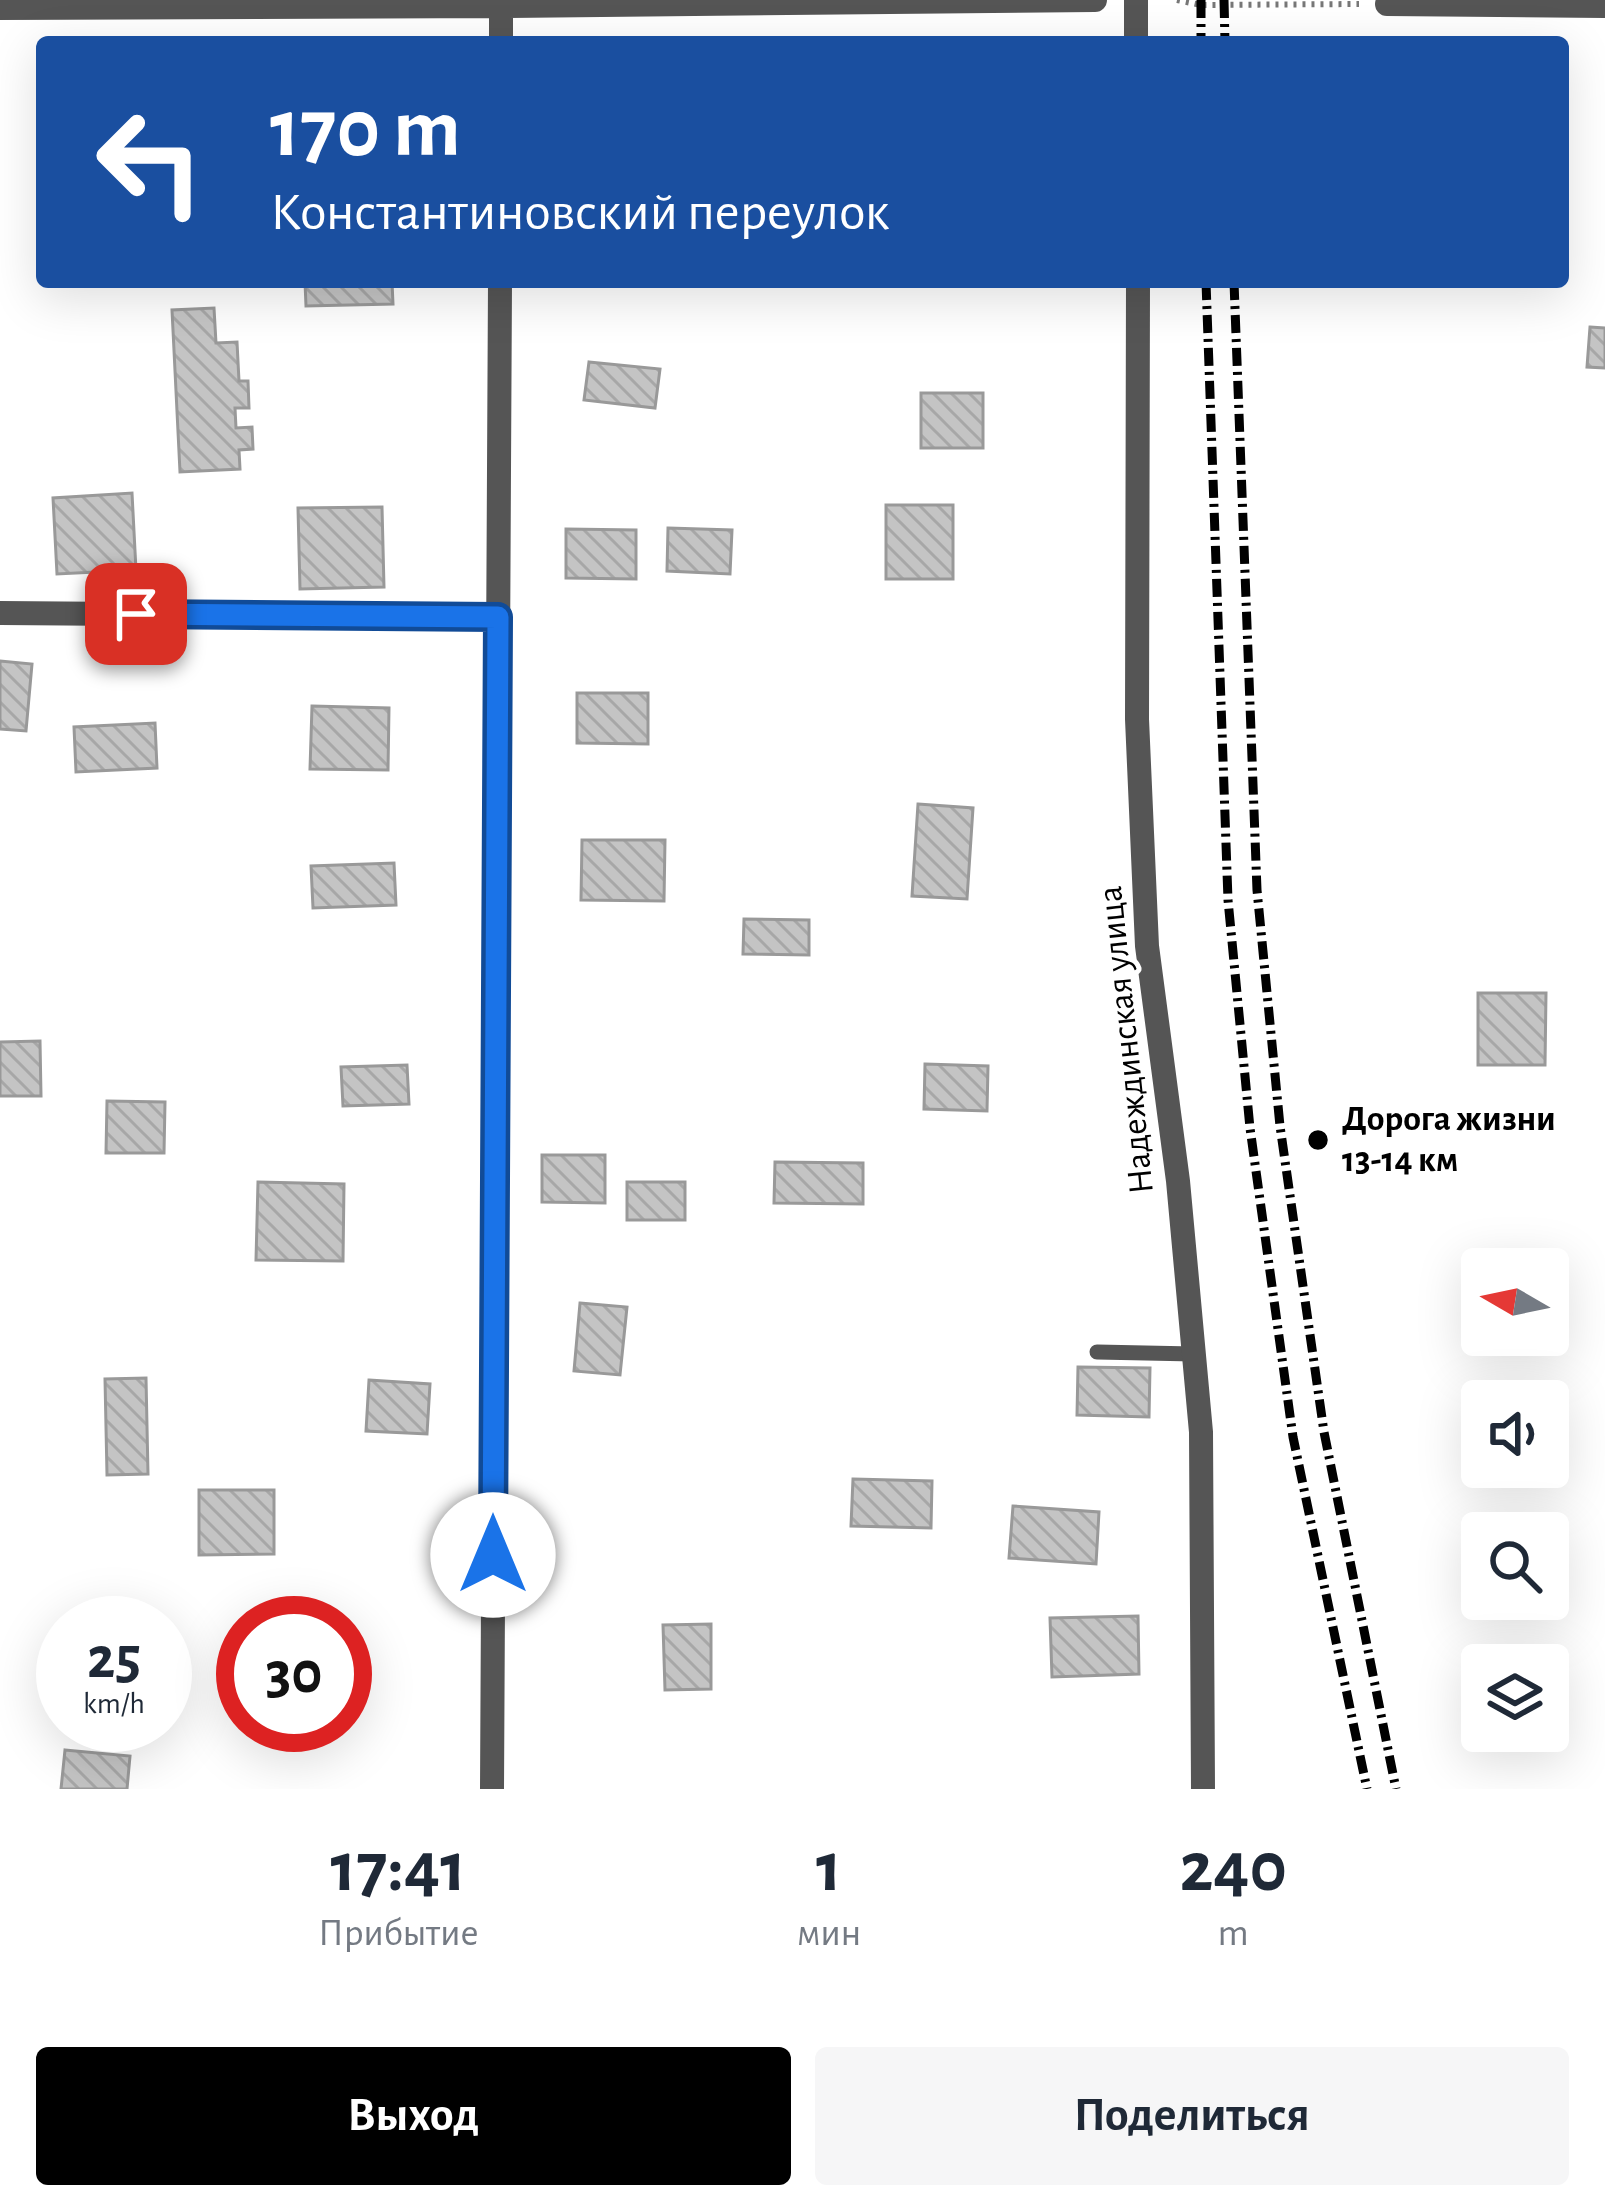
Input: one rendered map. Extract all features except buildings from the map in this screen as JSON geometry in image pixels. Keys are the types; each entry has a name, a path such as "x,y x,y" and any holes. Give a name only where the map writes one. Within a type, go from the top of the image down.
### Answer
{"street":[{"path":"0,8 1095,0"},
{"path":"1136,0 1136,36"},
{"path":"501,3 501,36"},
{"path":"1383,3 1605,6"},
{"path":"492,1789 500,288"},
{"name":"Надеждинская улица","path":"1138,288 1137,719 1146,923 1178,1181 1201,1432 1203,1789"},
{"path":"0,614 498,617"}],"lane":[{"path":"1097,1352 1194,1354"}],"path":[{"path":"1178,0 1201,5 1383,3"}],"railway":[{"path":"1201,0 1201,36"},
{"path":"1224,0 1225,36"},
{"path":"1206,288 1228,900 1250,1128 1293,1437 1367,1789"},
{"path":"1234,288 1257,890 1280,1126 1324,1432 1396,1789"}],"place":[{"name":"Дорога жизни 13-14 км","path":"1318,1140"}],"route":[{"path":"136,614 498,617 493,1555"}]}
